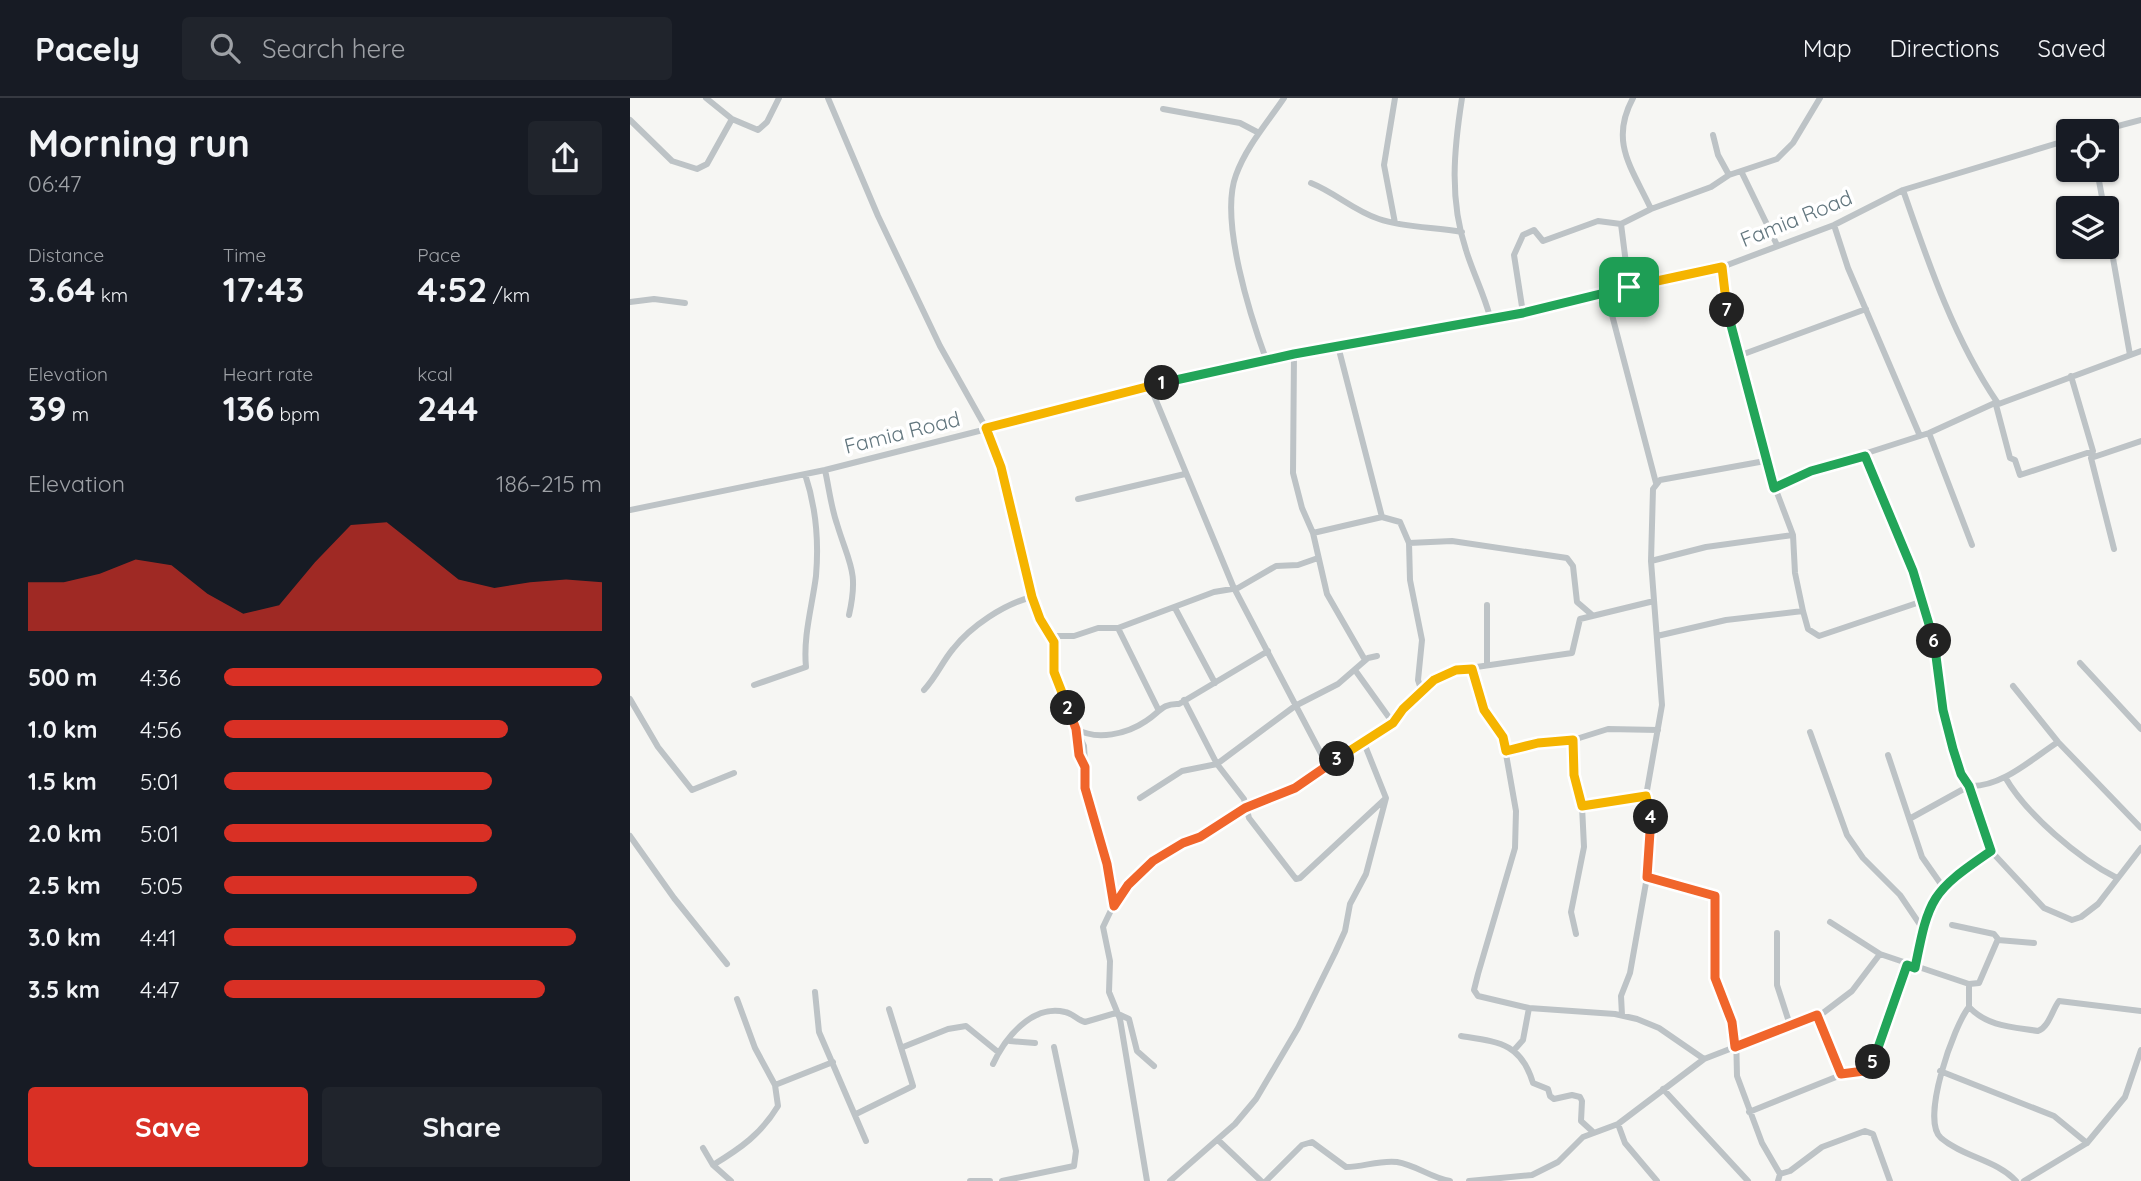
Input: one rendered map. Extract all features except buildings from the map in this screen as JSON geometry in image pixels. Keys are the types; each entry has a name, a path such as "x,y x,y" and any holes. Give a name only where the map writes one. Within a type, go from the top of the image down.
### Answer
{"street":[{"path":"706,98 732,119 758,130 767,122 779,98"},
{"path":"828,98 878,216 940,346 986,428 1001,467 1032,597 1040,619 1051,636 1055,653 1054,672 1084,746 1085,788 1107,864 1114,906"},
{"path":"1267,362 1241,286 1232,205 1235,177 1259,132 1284,98"},
{"path":"1395,98 1384,165 1395,223"},
{"path":"1462,98 1453,150 1454,183 1462,232 1490,317"},
{"path":"1633,98 1621,123 1622,145 1651,209"},
{"path":"1523,313 1514,254 1523,235 1534,230 1543,241 1598,221 1620,224 1651,209 1711,187 1729,175 1742,173 1777,159 1787,151 1819,98"},
{"path":"1163,109 1240,123 1259,132"},
{"path":"630,120 672,161 697,169 707,164 732,119"},
{"path":"2119,126 2141,120"},
{"path":"1713,135 1718,155 1729,175"},
{"name":"Famia Road","path":"630,510 825,470 1150,386 1294,354 1523,313 1722,267 1833,225 1903,190 2056,144"},
{"path":"1742,173 1777,245"},
{"path":"1311,183 1334,193 1359,211 1395,223 1462,232"},
{"path":"1903,190 1952,318 1983,382 1997,403 2010,458 2015,460 2020,475 2141,441"},
{"path":"1620,224 1629,287"},
{"path":"1833,225 1848,268 1920,436"},
{"path":"2113,259 2130,355"},
{"path":"1722,267 1727,310 1741,355 1765,461 1793,536 1795,573 1808,629 1819,636 1923,601"},
{"path":"1606,292 1656,483 1651,496 1651,561 1662,705 1646,796 1653,822 1647,877 1630,973 1621,996 1622,1015"},
{"path":"630,302 654,299 685,303"},
{"path":"1741,355 1866,309"},
{"path":"1338,346 1382,517"},
{"path":"1774,488 1811,471 1865,456 1929,433 1997,403 2141,351"},
{"path":"1294,354 1293,473 1335,612 1365,660"},
{"path":"2071,376 2114,549"},
{"path":"1150,386 1234,586 1327,765"},
{"path":"1929,433 1972,545"},
{"path":"1865,456 1923,601 1937,652 1943,710 1961,774 1969,786 1991,851 2044,908 2072,919 2091,911 2141,848"},
{"path":"1656,483 1765,461"},
{"path":"825,470 837,524 850,556 854,591 849,615"},
{"path":"754,685 806,667 804,644 816,575 817,541 814,501 805,474"},
{"path":"1078,499 1185,474"},
{"path":"1313,533 1382,517 1400,522 1409,543 1409,580 1422,640 1418,680 1422,692"},
{"path":"1651,561 1706,547 1793,536"},
{"path":"1409,543 1452,541 1566,558 1573,566 1577,602 1591,614"},
{"path":"1051,636 1074,636 1098,628 1118,628 1248,583 1276,566 1298,565 1318,558"},
{"path":"924,690 941,672 958,644 1013,602 1032,597"},
{"path":"1147,1181 1120,1019 1109,992 1110,961 1104,931 1114,906 1128,885 1153,861 1183,843 1200,837 1245,808 1295,788 1364,743 1393,723 1403,709 1434,680 1456,670 1572,653 1576,623 1591,614 1654,601"},
{"path":"1487,605 1487,664"},
{"path":"1175,608 1215,683"},
{"path":"1657,636 1726,620 1803,611"},
{"path":"1118,628 1158,709"},
{"path":"1076,729 1083,733 1119,734 1145,722 1158,709 1184,700 1268,651"},
{"path":"1140,798 1182,771 1217,764 1295,706 1338,684 1365,660 1377,656"},
{"path":"2080,663 2141,729"},
{"path":"1472,669 1484,710 1503,737 1516,811 1515,848 1475,990 1478,996 1529,1008 1622,1015 1659,1028 1704,1059"},
{"path":"1355,670 1393,723"},
{"path":"2012,686 2058,742 2141,828"},
{"path":"630,699 658,747 692,790 734,773"},
{"path":"1184,700 1217,764 1244,799 1245,808 1289,873 1300,878 1386,798"},
{"path":"1506,751 1538,743 1573,740 1608,729 1658,730"},
{"path":"1810,732 1847,835 1863,858 1899,895 1923,929"},
{"path":"1573,740 1574,775 1582,806 1584,847 1571,912 1576,934"},
{"path":"1911,818 1969,786 1978,787 2005,777 2058,742"},
{"path":"1170,1181 1218,1140 1256,1099 1318,988 1345,931 1353,897 1366,874 1386,798 1364,743"},
{"path":"1888,755 1922,857 1943,887"},
{"path":"2005,777 2017,796 2086,860 2117,878"},
{"path":"1582,806 1646,796"},
{"path":"630,836 674,898 727,964"},
{"path":"1915,968 1923,929 1934,898 1943,887 1991,851"},
{"path":"1647,877 1715,896 1715,978 1732,1022 1737,1076 1749,1112 1779,1178 1822,1147 1865,1131 1872,1134 1891,1181"},
{"path":"1830,922 1880,954 1969,984 1979,983 1998,940"},
{"path":"1952,925 1994,934 1998,940"},
{"path":"1777,933 1777,985 1790,1025"},
{"path":"1998,940 2035,943"},
{"path":"1469,1181 1532,1175 1558,1162 1592,1132 1618,1124 1704,1059 1817,1015 1852,991 1880,954"},
{"path":"1749,1112 1841,1074 1864,1071 1871,1065 1907,965"},
{"path":"1969,984 1969,1007 1959,1019 1940,1071 1938,1134 1965,1153 2008,1172 2016,1181"},
{"path":"815,992 819,1032 866,1141"},
{"path":"713,1165 746,1145 765,1128 778,1105 775,1085 755,1048 737,999"},
{"path":"1969,1007 1980,1018 1995,1024 2038,1031 2045,1027 2059,1001 2141,1010"},
{"path":"1515,1049 1522,1040 1529,1008"},
{"path":"856,1114 913,1086 889,1009"},
{"path":"993,1064 998,1052 1010,1041 1023,1022 1034,1015 1065,1012 1085,1022 1116,1013 1132,1023 1137,1051 1154,1066"},
{"path":"1817,1015 1841,1074"},
{"path":"903,1047 962,1026 969,1027 998,1052"},
{"path":"1461,1036 1515,1049 1528,1066 1533,1083 1548,1089 1550,1096 1555,1099 1573,1095 1580,1097 1583,1101 1581,1121 1592,1132"},
{"path":"1010,1041 1035,1043"},
{"path":"1002,1181 1074,1166 1076,1150 1054,1047"},
{"path":"2024,1181 2087,1143 2126,1097 2141,1050"},
{"path":"775,1085 833,1062"},
{"path":"1940,1071 2054,1116 2087,1143"},
{"path":"1663,1089 1748,1181"},
{"path":"1618,1124 1625,1143 1657,1181"},
{"path":"1218,1140 1261,1181"},
{"path":"1266,1181 1303,1145 1312,1142 1346,1167 1382,1161 1398,1163 1430,1177 1450,1181"},
{"path":"703,1148 713,1165 731,1181"},
{"path":"971,1181 990,1181"}],"route":[{"path":"1722,267 1727,310 1774,488 1811,471 1865,456 1923,601 1937,652 1943,710 1953,749 1991,851 1957,874 1934,898 1927,912 1915,968 1907,965 1898,983 1874,1061 1869,1069 1864,1071 1841,1074 1817,1015 1735,1047 1736,1033 1715,978 1715,896 1684,889 1677,883 1647,877 1653,822 1646,796 1582,806 1574,775 1573,740 1538,743 1506,751 1503,737 1484,710 1472,669 1456,670 1434,680 1403,709 1393,723 1295,788 1265,803 1245,808 1200,837 1183,843 1153,861 1128,885 1114,906 1107,864 1085,788 1085,767 1079,755 1076,729 1054,672 1054,642 1040,619 1032,597 1001,467 988,440 986,428 1235,366 1267,362 1294,354 1424,329 1523,313 1629,287 1722,267"}]}
